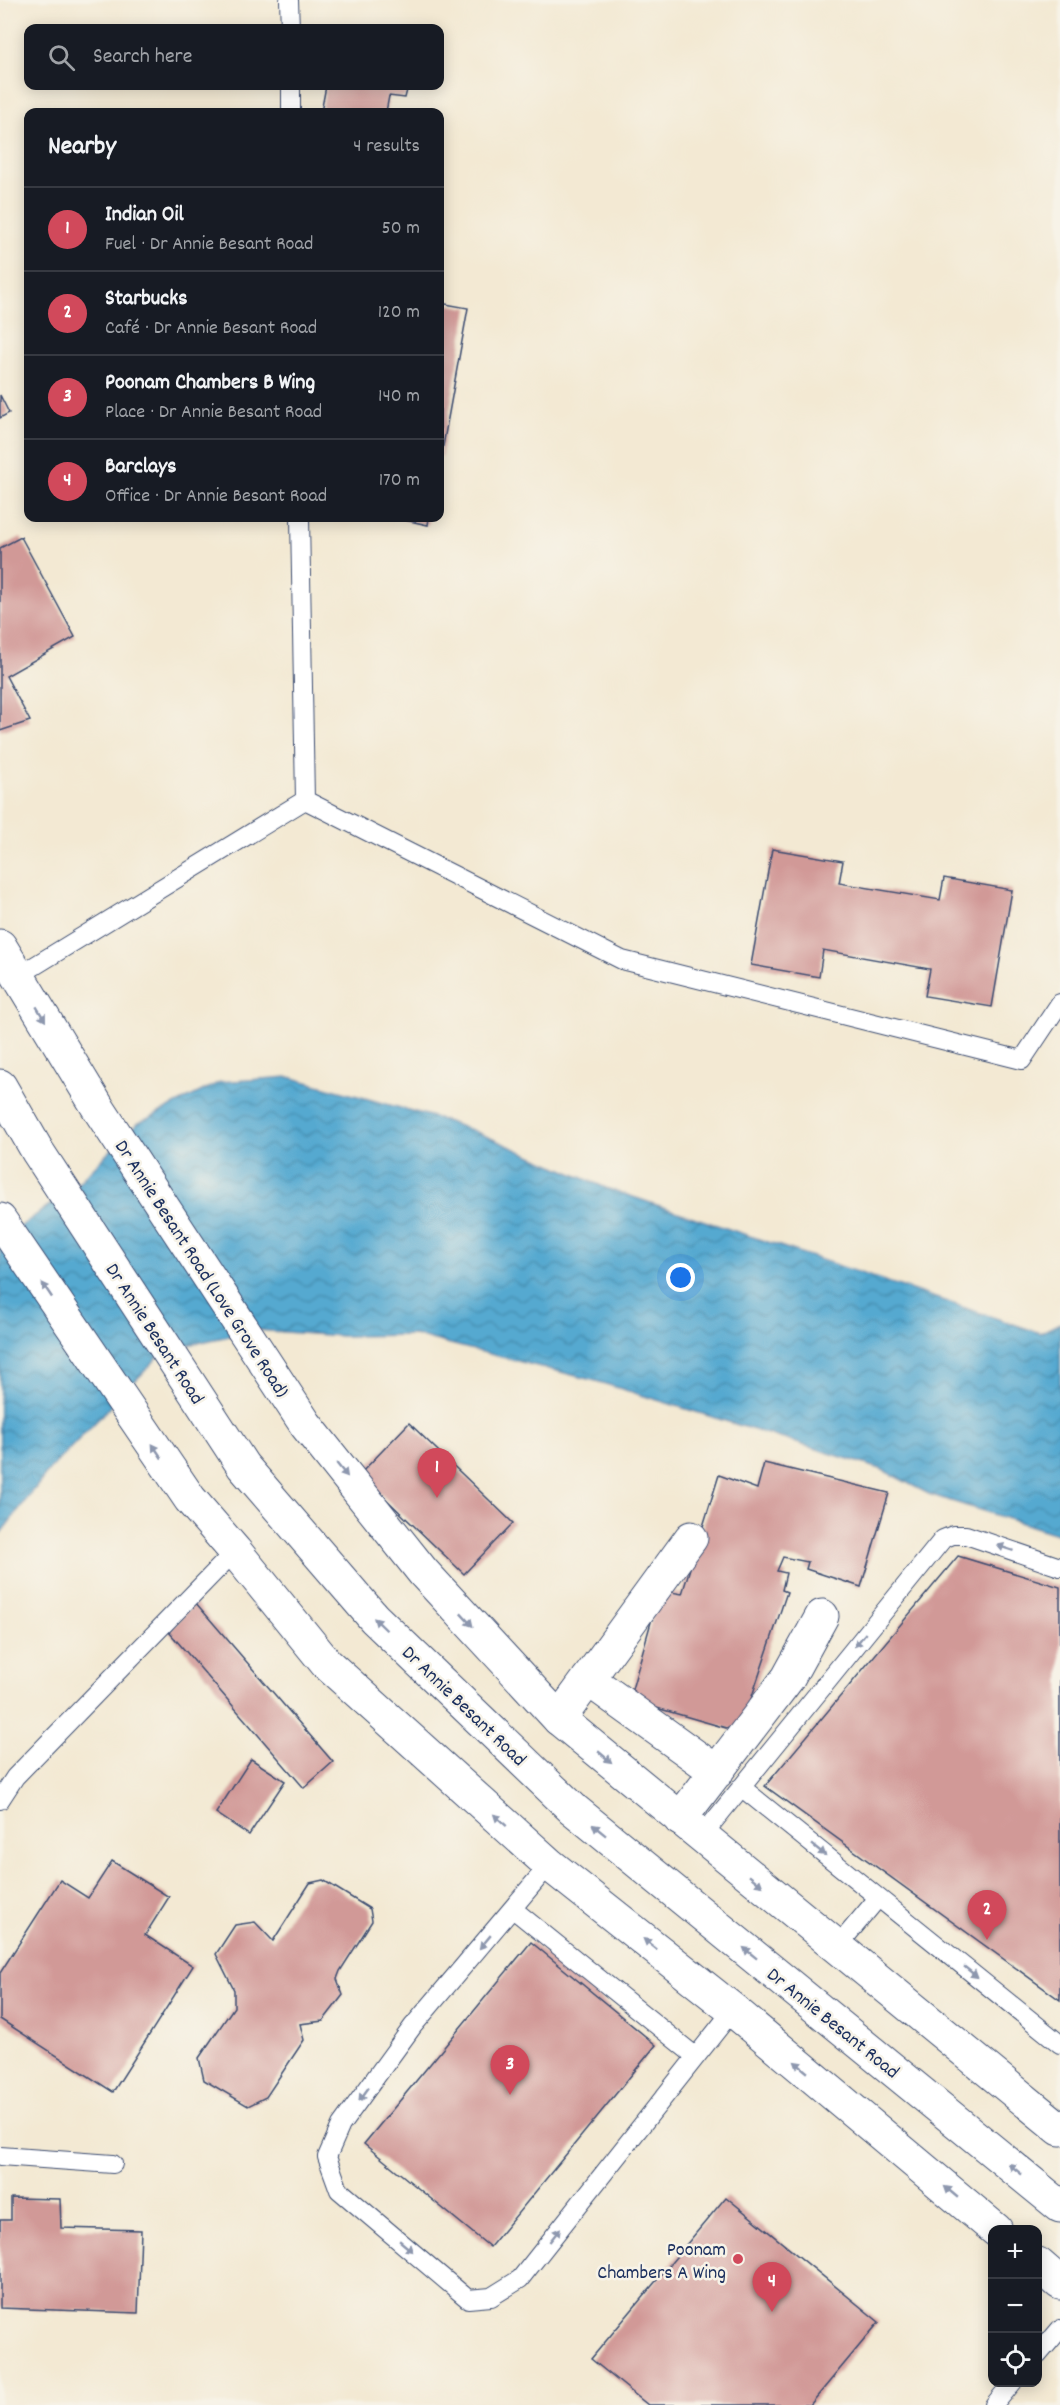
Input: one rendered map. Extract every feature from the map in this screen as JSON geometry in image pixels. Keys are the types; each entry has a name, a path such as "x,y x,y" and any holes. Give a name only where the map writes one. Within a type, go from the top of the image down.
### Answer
{"main road":[{"path":"0,946 18,976"},
{"name":"Dr Annie Besant Road (Love Grove Road)","path":"18,976 100,1112 306,1425 423,1572 560,1719"},
{"name":"Dr Annie Besant Road","path":"0,1086 38,1152 243,1466 374,1618 573,1809 1060,2206"},
{"path":"0,1220 190,1499 326,1663 550,1865 733,2010 991,2225"},
{"path":"691,1538 560,1719 1060,2129"},
{"path":"691,1828 729,1779 822,1616"},
{"path":"588,1678 729,1779"},
{"path":"1042,2267 1060,2283"}],"lane":[{"path":"289,0 290,24"},
{"path":"291,90 291,108"},
{"path":"300,522 305,800"},
{"path":"18,976 305,800"},
{"path":"305,800 622,960 1022,1060 1060,1003"},
{"path":"1060,1567 966,1535 952,1535 943,1539 729,1779 1060,2044"},
{"path":"0,1800 15,1777 235,1551"},
{"path":"550,1865 413,2026 341,2126 327,2157 339,2190 468,2299 491,2297 520,2279 733,2010"},
{"path":"837,1947 878,1898"},
{"path":"513,1909 695,2056"},
{"path":"0,2156 113,2164"},
{"path":"1042,2350 1060,2329"},
{"path":"994,2405 1009,2387"}],"water":[{"path":"289,1077 433,1117 474,1131 606,1188 1040,1333 1060,1323 1060,1535 929,1494 881,1469 596,1381 415,1335 342,1336 256,1330 165,1350 49,1470 0,1534 0,1242 75,1186 137,1124 220,1082"}],"building":[{"path":"325,90 407,90 405,98 389,96 387,108 322,108"},
{"path":"444,304 468,308 444,440"},
{"path":"0,395 9,413 0,418"},
{"path":"21,537 75,637 6,676 30,721 0,731 0,548"},
{"path":"772,849 843,861 839,883 940,900 944,878 1012,890 992,1007 925,996 930,969 823,950 819,977 751,965"},
{"path":"409,1423 513,1523 464,1574 360,1474"},
{"path":"764,1463 889,1493 861,1587 806,1569 808,1562 783,1557 777,1571 786,1573 782,1590 787,1592 740,1732 629,1700 660,1590 682,1594 719,1475 757,1489"},
{"path":"958,1556 1060,1587 1060,2000 765,1786"},
{"path":"195,1602 333,1762 304,1788 169,1632"},
{"path":"251,1759 285,1781 249,1835 216,1813"},
{"path":"112,1861 169,1897 145,1935 193,1966 113,2092 0,2019 0,1973 60,1880 88,1898"},
{"path":"323,1880 370,1909 372,1921 340,1971 337,1979 343,1995 323,2021 300,2024 304,2040 266,2097 248,2106 204,2080 199,2058 234,2007 234,1990 216,1954 235,1925 255,1922 273,1941 310,1883"},
{"path":"531,1942 656,2045 490,2247 364,2144"},
{"name":"Poonam Chambers A Wing","path":"726,2197 879,2322 810,2405 648,2405 591,2359"},
{"path":"11,2198 60,2199 61,2228 141,2230 138,2313 0,2308 0,2220 11,2220"}],"place":[{"name":"Indian Oil","path":"437,1498"},
{"name":"Starbucks","path":"987,1940"},
{"name":"Poonam Chambers B Wing","path":"510,2095"},
{"name":"Poonam Chambers A Wing","path":"738,2259"},
{"name":"Barclays","path":"772,2312"}]}
